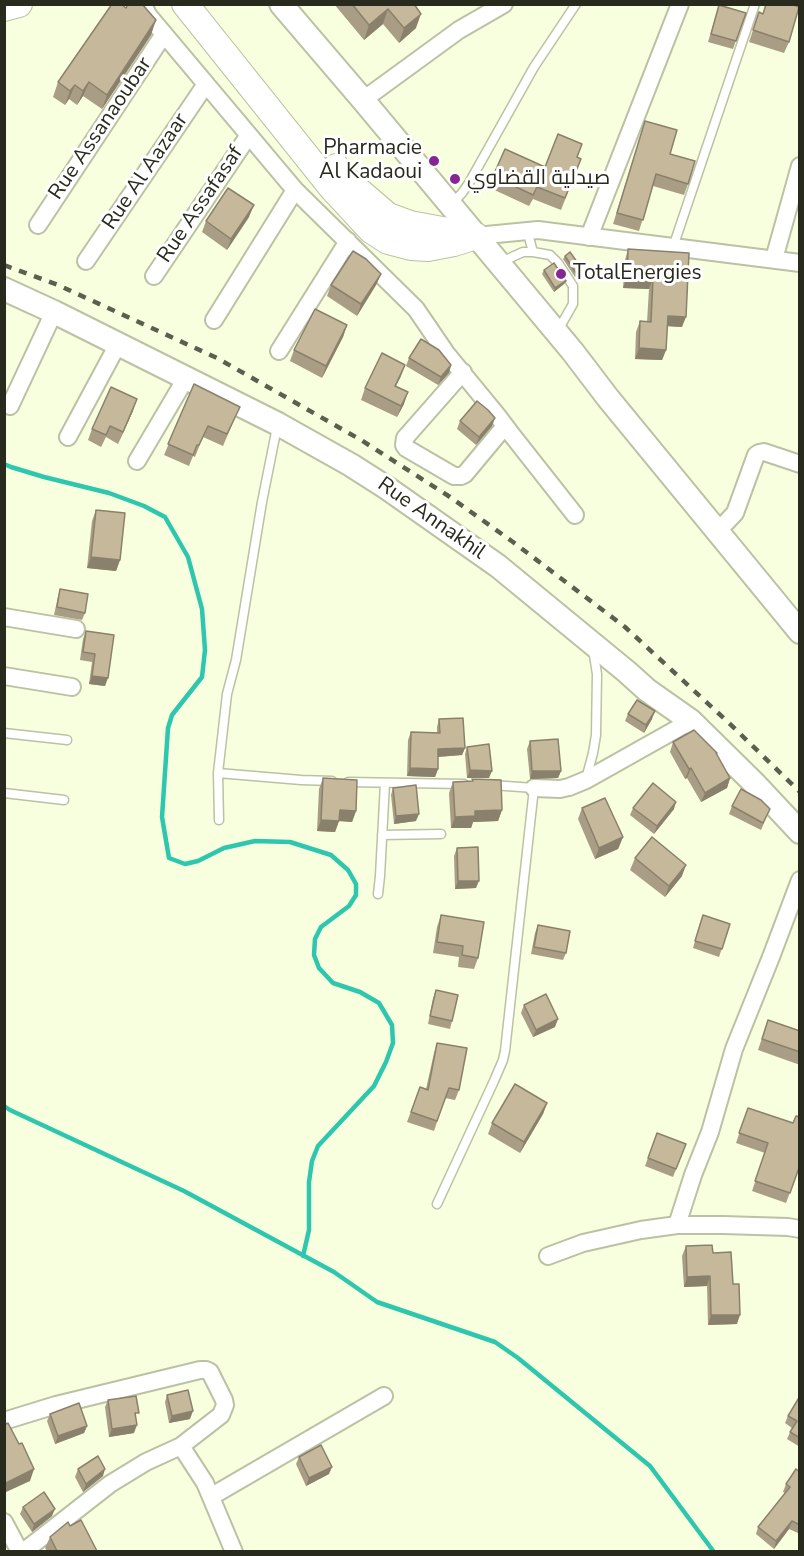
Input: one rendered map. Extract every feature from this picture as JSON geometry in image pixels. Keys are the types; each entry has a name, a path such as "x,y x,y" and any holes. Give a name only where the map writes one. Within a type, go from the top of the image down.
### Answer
{"main road":[{"path":"4,8 19,4"},
{"path":"185,4 332,188 371,230 388,241 411,247 428,248 476,236"},
{"path":"202,4 346,180 388,216 410,224 476,236"}],"street":[{"path":"143,4 148,15 295,190 416,309 446,353 575,515"},
{"path":"281,4 556,332 800,632"},
{"path":"363,100 459,30 504,4"},
{"path":"589,237 680,4"},
{"name":"Rue Assanaoubar","path":"38,225 164,34"},
{"name":"Rue Al Aazaar","path":"86,261 206,84"},
{"name":"Rue Assafasaf","path":"154,276 249,135"},
{"path":"774,259 800,166"},
{"path":"214,320 295,190"},
{"path":"476,236 527,230 547,231 800,263"},
{"path":"279,351 348,241"},
{"name":"Rue Annakhil","path":"4,289 278,424 351,465 415,508 498,566 647,690 691,722 754,783 800,832"},
{"path":"10,406 54,312"},
{"path":"68,437 118,344"},
{"path":"463,372 405,438 406,448 454,476 461,476 505,426"},
{"path":"137,461 186,378"},
{"path":"717,532 735,513 756,455 764,452 800,464"},
{"path":"4,617 76,629"},
{"path":"4,676 72,687"},
{"path":"534,788 560,789 586,780 691,722"},
{"path":"677,1225 710,1132 734,1049 800,879"},
{"path":"548,1256 582,1243 677,1225 800,1229"},
{"path":"4,1421 56,1405 206,1370 210,1372 225,1405 221,1415 181,1446 146,1462 110,1484 22,1551 4,1522"},
{"path":"212,1496 384,1396"},
{"path":"181,1446 200,1473 212,1496 234,1551"}],"lane":[{"path":"450,206 469,183 534,67 576,4"},
{"path":"673,247 755,4"},
{"path":"527,230 533,252"},
{"path":"498,263 523,252 550,255 558,263 573,286 573,304 556,332"},
{"path":"219,820 218,773 227,694 236,660 262,502 278,424"},
{"path":"586,780 593,753 596,724 597,674 592,643"},
{"path":"4,732 67,740"},
{"path":"218,773 301,780 476,785"},
{"path":"378,894 385,783"},
{"path":"437,1204 503,1060 534,788 488,785"},
{"path":"4,793 64,800"},
{"path":"382,835 441,834"}],"building":[{"path":"112,4 121,4 126,8 128,4 142,4 156,20 107,95 89,82 83,91 75,85 70,91 58,82"},
{"path":"352,4 414,4 421,14 404,28 388,9 369,25"},
{"path":"766,4 791,4 799,7 789,42 753,30 759,12 763,14"},
{"path":"719,5 746,13 736,41 711,34"},
{"path":"645,121 677,130 670,154 695,161 688,184 656,174 643,220 617,213"},
{"path":"558,134 582,144 577,157 581,159 565,198 537,187 533,195 493,176 505,149 545,167"},
{"path":"228,188 254,205 231,239 206,221"},
{"path":"628,249 689,253 686,317 668,316 666,350 639,348 640,321 651,322 653,279 627,277"},
{"path":"353,251 366,259 381,274 361,304 331,285"},
{"path":"570,252 582,269 576,273 565,256"},
{"path":"554,263 566,281 555,288 544,270"},
{"path":"315,309 347,325 326,366 294,350"},
{"path":"421,339 439,350 451,365 441,377 409,358"},
{"path":"382,353 405,365 395,386 408,392 401,406 365,388"},
{"path":"194,384 240,407 227,434 208,426 193,455 168,444"},
{"path":"111,387 137,399 123,432 110,426 106,435 92,429"},
{"path":"477,401 495,418 479,437 460,421"},
{"path":"96,510 125,513 120,560 91,557"},
{"path":"60,589 88,594 85,613 57,607"},
{"path":"86,631 114,635 108,678 92,676 95,654 83,652"},
{"path":"637,700 655,711 646,725 628,714"},
{"path":"463,718 465,748 438,749 438,769 410,768 411,732 440,733 439,719"},
{"path":"694,730 717,753 730,778 705,793 673,742"},
{"path":"558,739 561,771 532,771 530,741"},
{"path":"489,744 492,771 470,770 467,747"},
{"path":"323,778 357,780 356,811 340,810 339,821 321,820"},
{"path":"472,779 501,780 502,810 475,811 475,816 455,817 453,782 473,781"},
{"path":"653,783 676,802 657,826 633,808"},
{"path":"416,785 419,814 396,816 393,788"},
{"path":"741,789 761,800 770,809 763,823 732,806"},
{"path":"605,798 623,837 599,848 582,808"},
{"path":"652,837 686,865 669,886 635,858"},
{"path":"478,847 479,881 458,881 457,848"},
{"path":"441,915 484,922 478,958 462,955 463,946 437,942"},
{"path":"703,915 730,924 722,949 695,941"},
{"path":"538,925 570,931 566,953 534,947"},
{"path":"436,990 458,995 452,1021 430,1016"},
{"path":"546,994 558,1019 536,1030 524,1005"},
{"path":"768,1020 800,1031 800,1052 762,1039"},
{"path":"437,1043 467,1048 459,1090 449,1088 437,1121 411,1112 420,1087 428,1090"},
{"path":"515,1084 547,1103 524,1142 492,1123"},
{"path":"748,1108 793,1123 796,1116 800,1117 800,1165 790,1193 755,1181 768,1143 739,1133"},
{"path":"657,1133 686,1144 676,1169 648,1158"},
{"path":"712,1245 713,1253 731,1252 733,1284 739,1284 740,1315 711,1315 710,1276 687,1277 686,1246"},
{"path":"188,1390 193,1411 172,1416 167,1395"},
{"path":"136,1396 139,1413 135,1413 137,1425 112,1429 108,1400"},
{"path":"800,1396 800,1438 790,1432 797,1421 788,1416"},
{"path":"79,1403 87,1426 58,1436 50,1414"},
{"path":"8,1423 19,1444 22,1443 34,1469 6,1483 4,1479 4,1425"},
{"path":"321,1445 332,1467 309,1478 299,1457"},
{"path":"98,1456 105,1469 86,1484 78,1469"},
{"path":"796,1469 800,1472 800,1525 792,1521 776,1541 758,1527 790,1487 786,1484"},
{"path":"44,1492 55,1509 34,1524 23,1507"},
{"path":"81,1520 97,1551 57,1551 50,1537 68,1522 70,1526"}],"waterway":[{"path":"4,464 44,477 109,493 144,506 165,517 188,557 202,609 205,650 202,677 172,715 168,728 162,817 169,858 185,864 198,861 224,848 255,841 290,842 331,855 348,870 356,884 356,895 349,906 321,927 315,939 314,955 319,968 333,983 360,992 379,1003 392,1025 393,1043 374,1086 318,1146 312,1161 309,1182 309,1230 303,1256"},
{"path":"4,1106 184,1191 334,1272 377,1302 495,1342 518,1358 650,1466 714,1552"}],"railway":[{"path":"4,265 58,285 217,358 361,440 450,497 625,627 800,792"}],"place":[{"name":"Pharmacie Al Kadaoui","path":"434,161"},
{"name":"صيدلية القضاوي","path":"455,179"},
{"name":"TotalEnergies","path":"561,274"}]}
